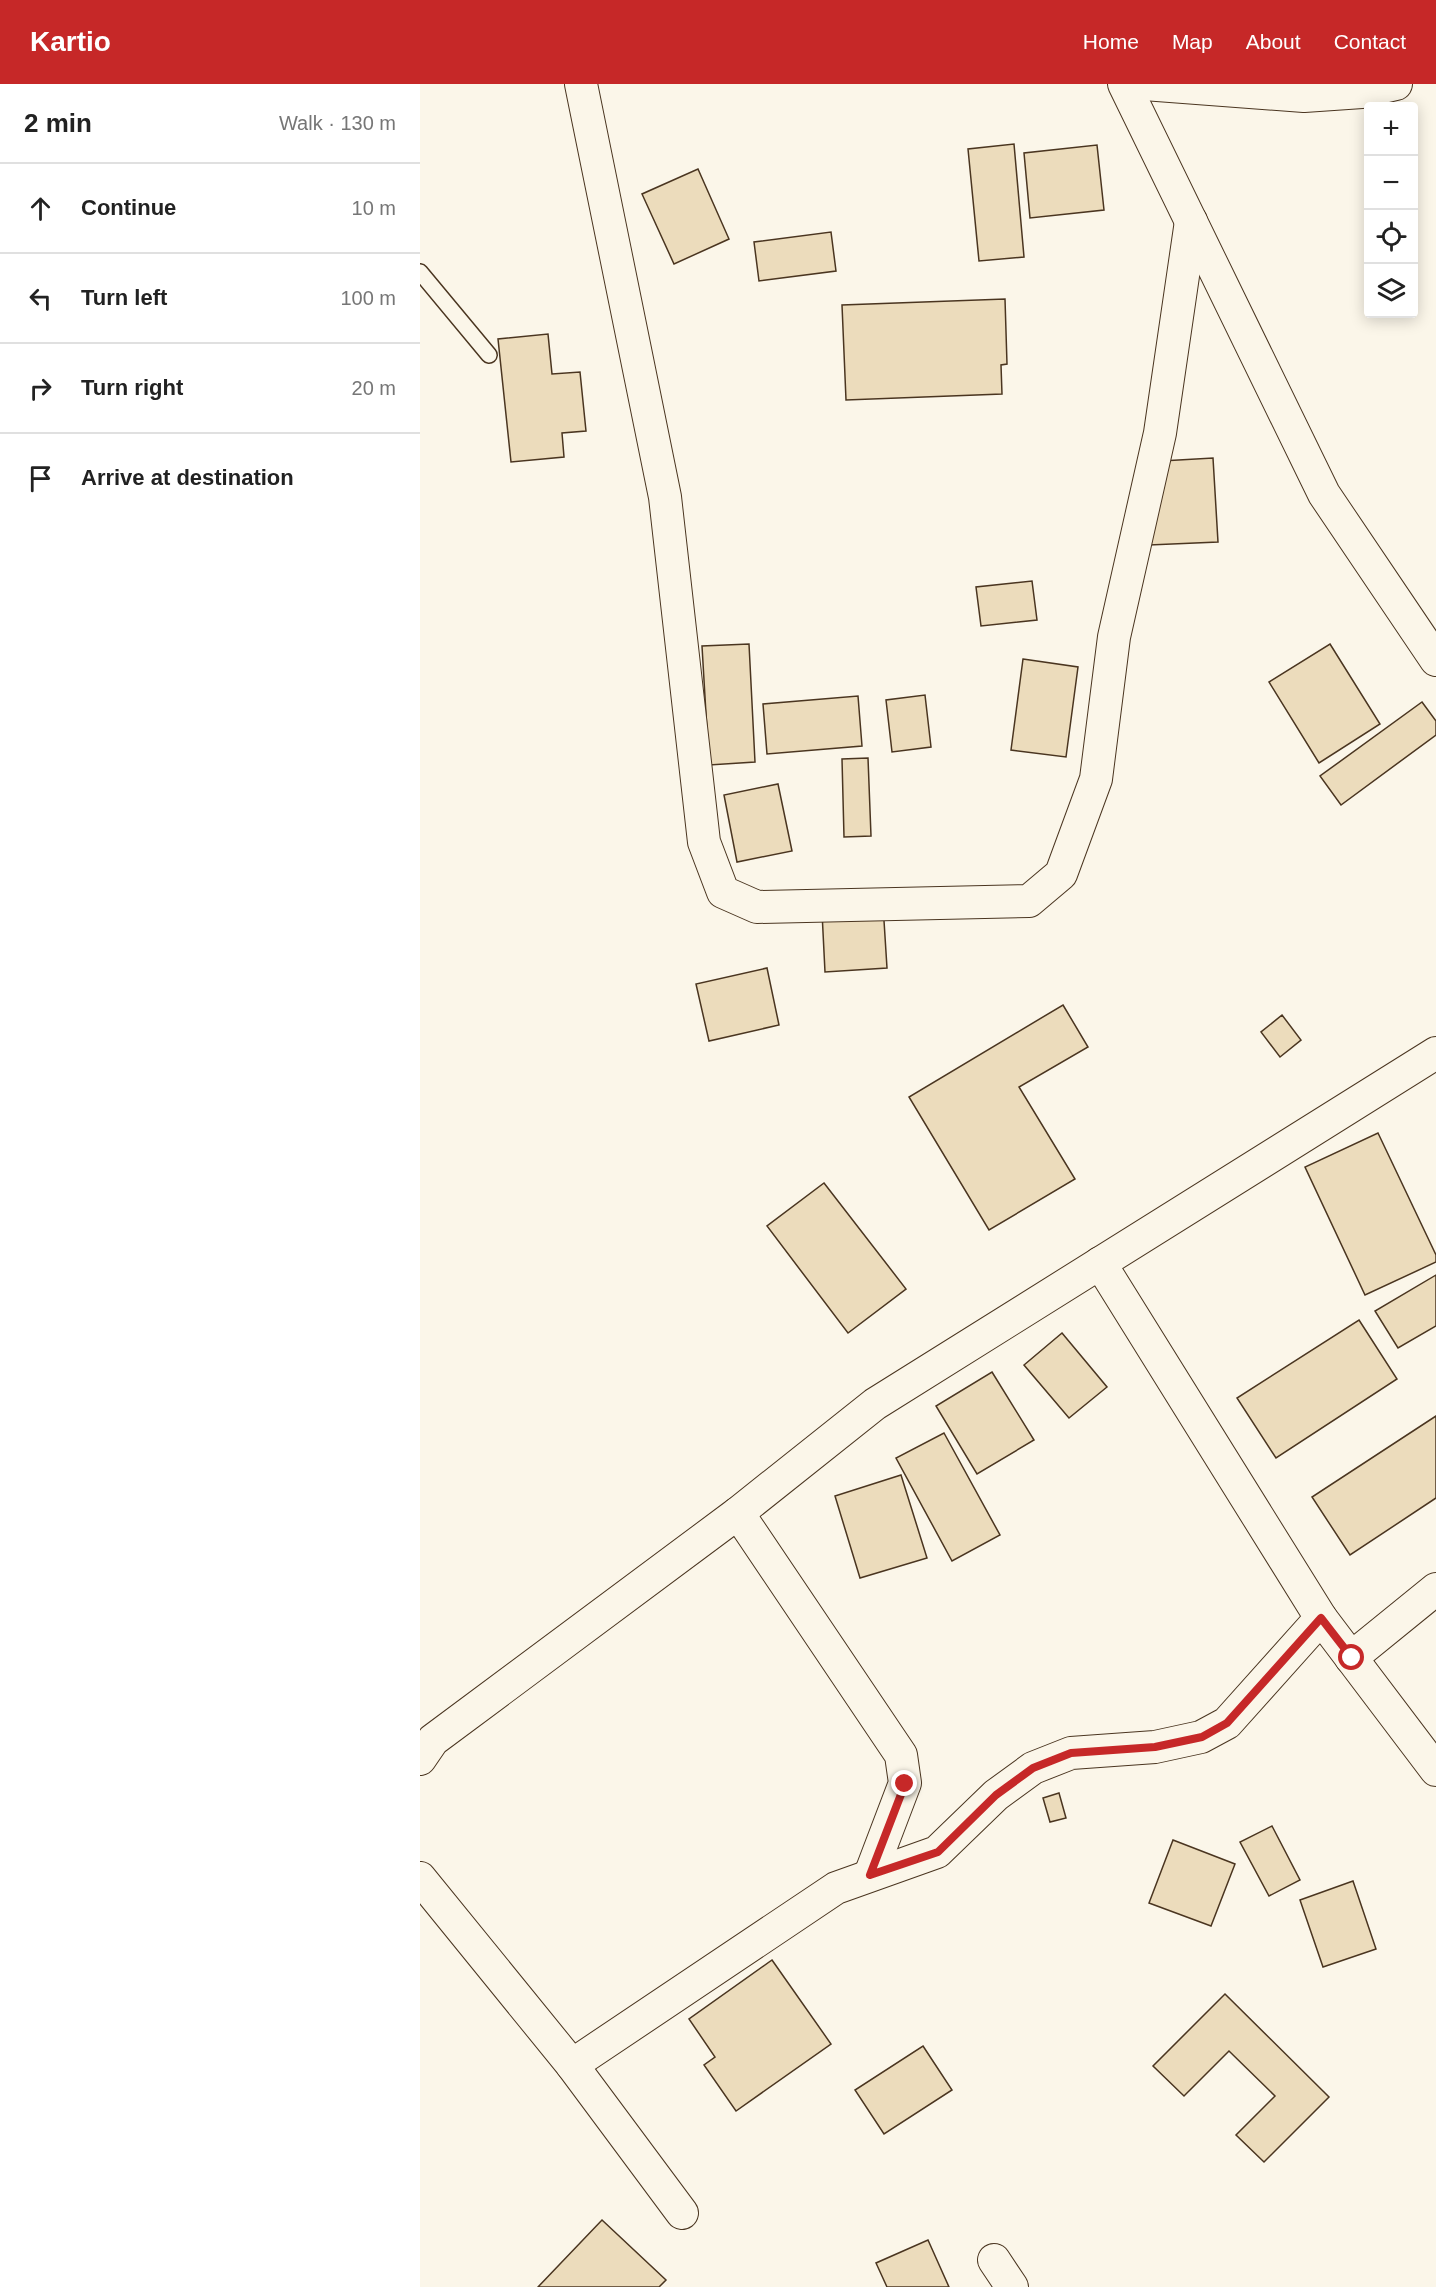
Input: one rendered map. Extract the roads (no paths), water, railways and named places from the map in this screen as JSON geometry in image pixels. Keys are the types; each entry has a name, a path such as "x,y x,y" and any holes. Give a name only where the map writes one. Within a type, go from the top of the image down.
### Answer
{"street":[{"path":"581,84 665,497 704,842 723,892 757,907 1029,901 1061,874 1096,779 1114,637 1160,433 1191,221"},
{"path":"1124,84 1324,494 1436,660"},
{"path":"1144,84 1304,96 1362,92 1396,84"},
{"path":"420,1759 433,1740 738,1514 875,1404 1436,1053"},
{"path":"1100,1263 1321,1618 1436,1770"},
{"path":"738,1514 901,1755 905,1784 870,1875"},
{"path":"1352,1658 1436,1589"},
{"path":"572,2065 836,1888 938,1852 996,1795 1033,1768 1071,1753 1155,1747 1202,1737 1227,1723 1321,1618"},
{"path":"420,1878 572,2065 682,2213"},
{"path":"994,2260 1012,2287"}],"lane":[{"path":"420,272 489,355"}]}
